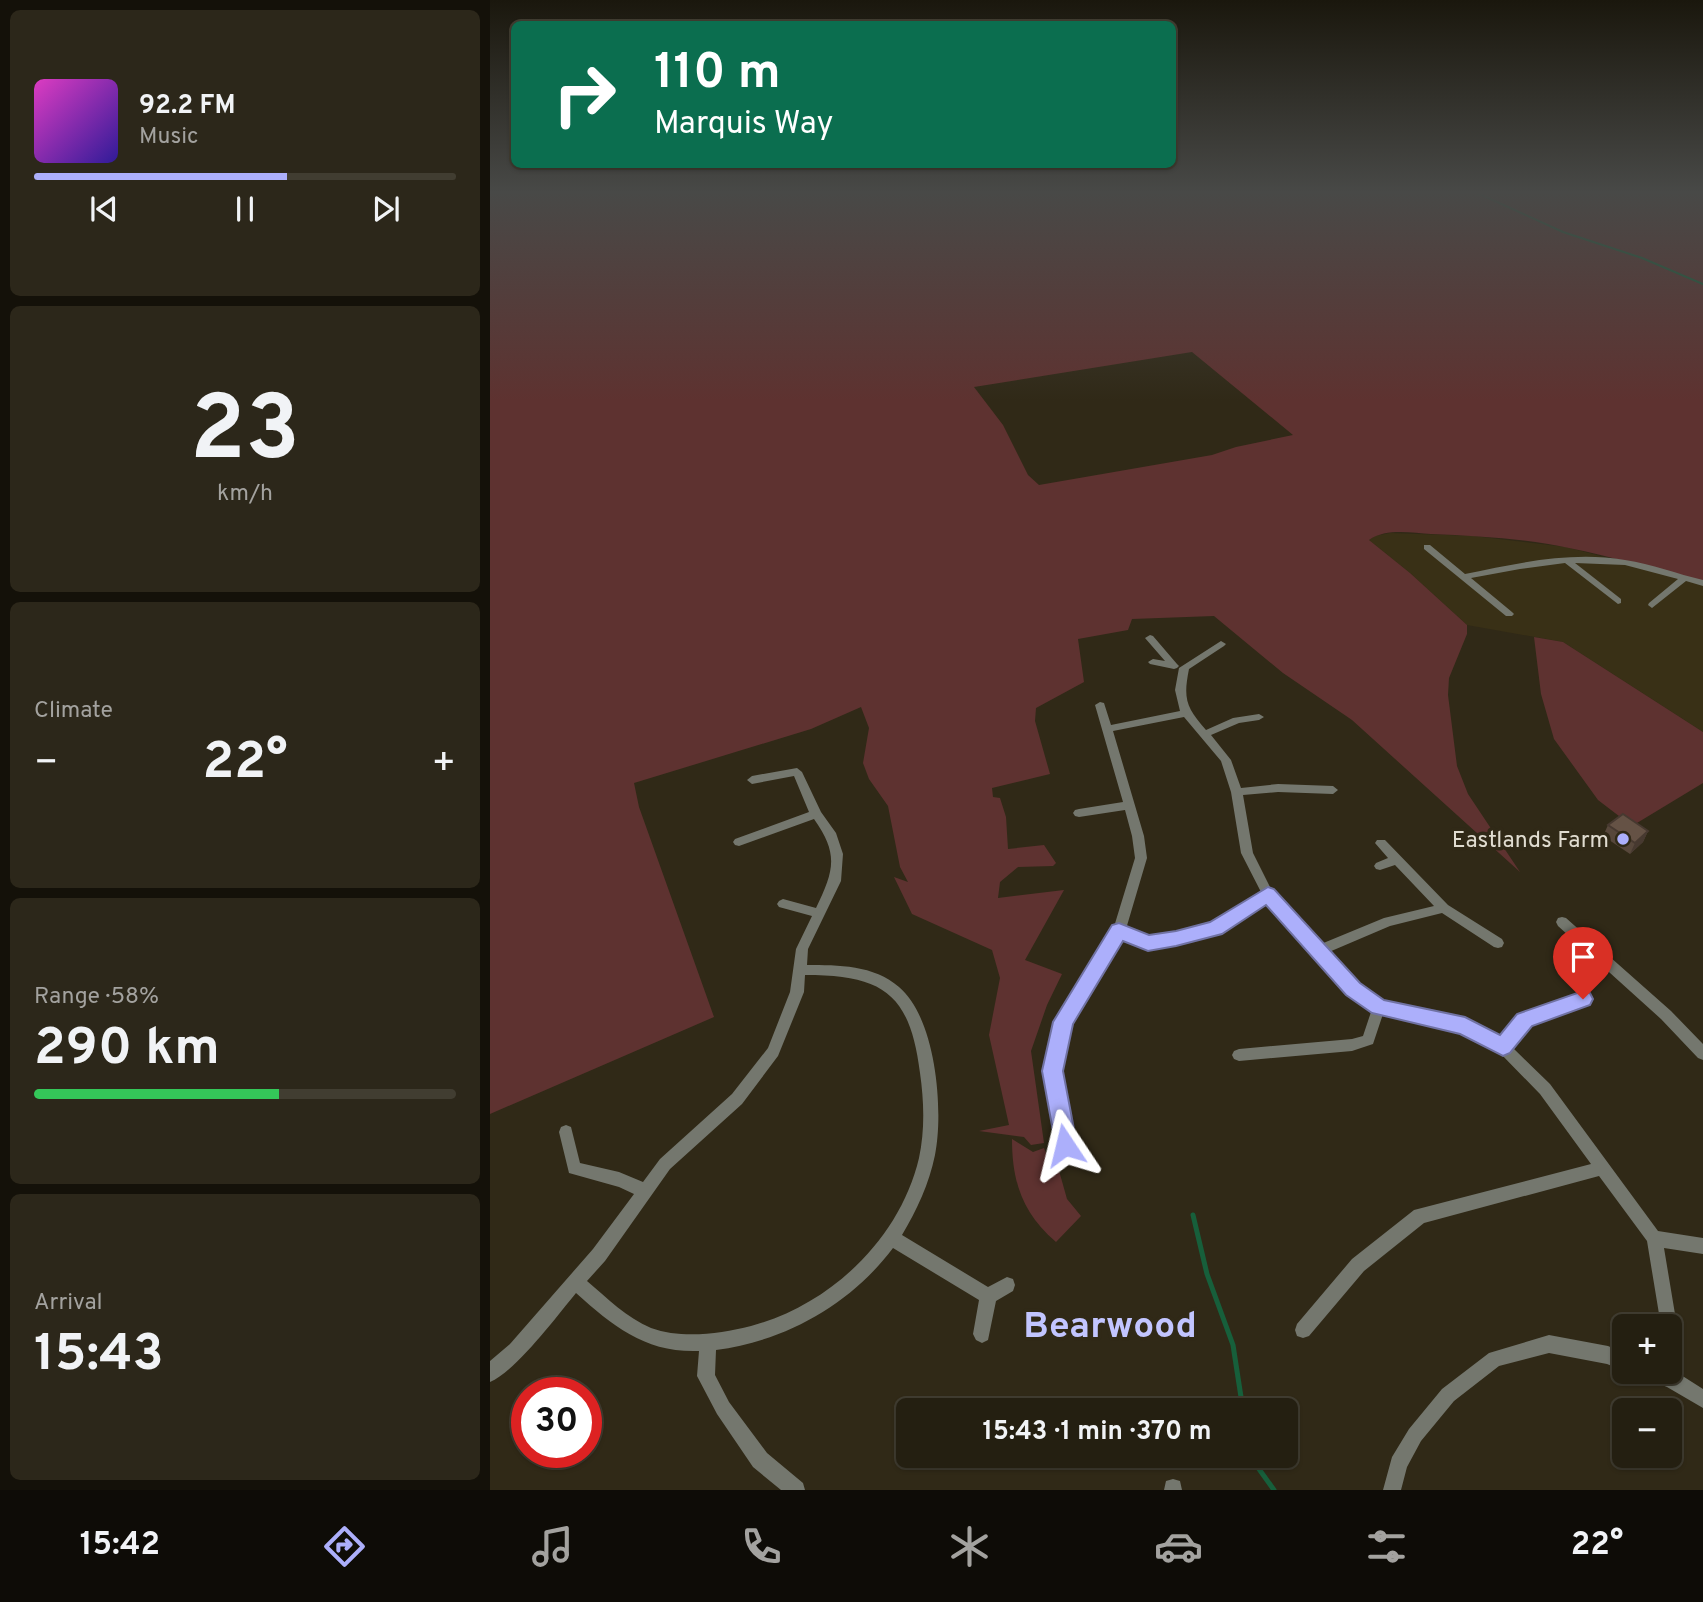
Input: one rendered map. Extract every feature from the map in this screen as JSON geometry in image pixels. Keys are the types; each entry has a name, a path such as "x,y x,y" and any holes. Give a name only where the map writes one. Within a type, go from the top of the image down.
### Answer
{"street":[{"path":"1427,547 1509,614"},
{"path":"1464,577 1566,560 1614,561 1703,583"},
{"path":"1566,560 1618,601"},
{"path":"1651,605 1685,578"},
{"path":"1150,638 1179,667 1180,690 1186,713 1226,760 1237,792 1247,853 1268,894 1353,989 1379,1007 1465,1026 1503,1046 1545,1089 1654,1238 1667,1314"},
{"path":"1153,662 1179,667 1221,644"},
{"path":"1065,1145 1052,1071 1063,1022 1119,931 1141,858 1139,836 1100,705"},
{"path":"1107,729 1186,713"},
{"path":"1206,734 1237,720 1259,717"},
{"path":"490,1373 516,1350 576,1282 626,1220 643,1191 664,1164 737,1099 774,1052 786,1023 801,970 802,949 835,881 837,854 830,833 817,814 797,772 752,780"},
{"path":"1237,792 1278,788 1333,790"},
{"path":"1079,813 1129,806"},
{"path":"738,842 817,814"},
{"path":"1381,843 1444,908 1498,943"},
{"path":"1380,866 1396,859"},
{"path":"1119,931 1148,943 1176,939 1216,928 1268,894"},
{"path":"783,904 818,914"},
{"path":"1318,951 1388,922 1444,908"},
{"path":"1562,922 1668,1016 1703,1054"},
{"path":"576,1282 625,1324 650,1336 708,1343 753,1335 803,1315 855,1277 892,1238 917,1188 931,1133 923,1037 906,1000 884,983 853,971 801,970"},
{"path":"1503,1046 1525,1020 1583,999"},
{"path":"1239,1055 1352,1045 1367,1040 1379,1007"},
{"path":"566,1132 574,1168 590,1174 627,1180 643,1191"},
{"path":"1303,1330 1358,1265 1420,1216 1602,1168"},
{"path":"892,1238 988,1296"},
{"path":"1654,1238 1703,1245"},
{"path":"988,1296 1007,1285"},
{"path":"982,1334 988,1296"},
{"path":"708,1343 706,1376 723,1408 760,1460 796,1490"},
{"path":"1392,1490 1399,1464 1415,1435 1448,1395 1496,1359 1549,1344 1612,1357"},
{"path":"1679,1384 1703,1399"}],"shaded area":[{"path":"490,262 1703,262 1703,583 1603,556 1535,542 1399,532 1383,534 1369,540 1467,625 1467,634 1449,678 1448,695 1457,766 1468,794 1520,872 1352,720 1283,673 1214,616 1132,619 1128,630 1078,639 1084,682 1036,708 1035,721 1050,774 992,788 993,797 1000,798 1006,817 1008,849 1044,845 1056,863 1053,866 1018,867 1000,882 998,898 1064,890 1025,960 1062,974 1047,1005 1031,1051 1044,1143 1031,1145 1024,1137 979,1131 1009,1125 989,1035 1000,978 992,950 912,914 894,877 908,882 900,867 888,806 869,779 863,763 869,728 861,707 811,729 634,783 639,807 714,1017 490,1114","holes":["1192,352 1293,435 1212,455 1039,485 1028,475 1003,425 974,387"]},
{"path":"1390,533 1474,536 1566,547 1703,583 1703,732 1563,642 1467,625 1369,540"},
{"path":"1534,637 1563,642 1703,732 1703,783 1632,826 1598,800 1554,739 1541,694"},
{"path":"1012,1139 1033,1152 1044,1148 1048,1158 1056,1160 1067,1199 1081,1216 1056,1242 1035,1220 1021,1195 1014,1169"}],"building":[{"path":"1623,814 1648,831 1635,843 1608,825"}],"waterway":[{"path":"1650,262 1703,284"},
{"path":"1193,1215 1207,1274 1233,1345 1241,1398"},
{"path":"1258,1468 1274,1490"}],"place":[{"name":"Eastlands Farm","path":"1623,839"}],"district":[{"name":"Bearwood","path":"1110,1324"}],"route":[{"path":"1065,1145 1052,1071 1063,1022 1119,931 1148,943 1176,939 1216,928 1268,894 1353,989 1379,1007 1465,1026 1503,1046 1525,1020 1583,999"}]}
